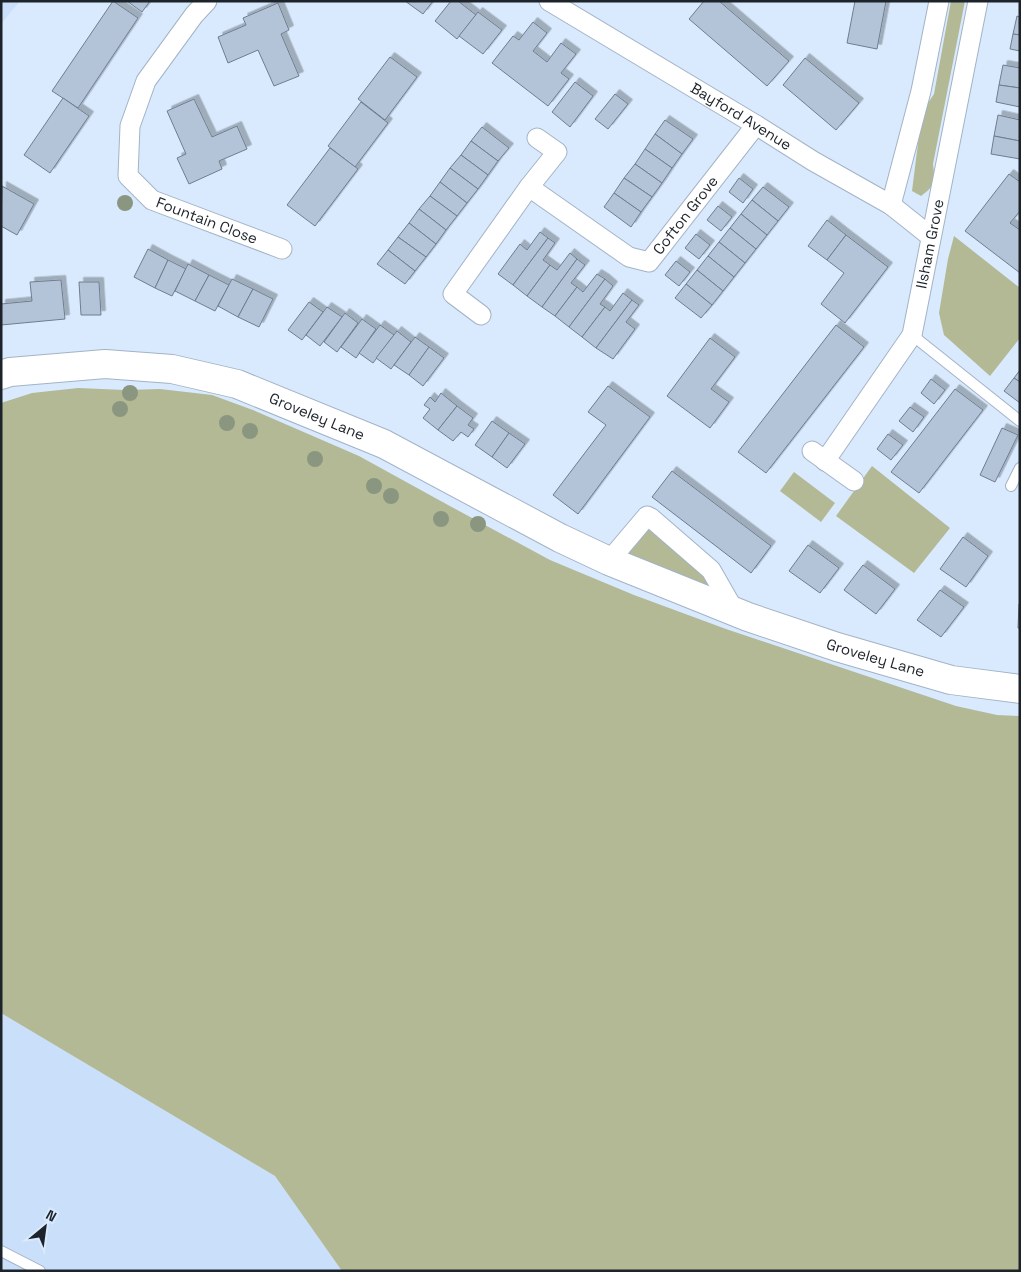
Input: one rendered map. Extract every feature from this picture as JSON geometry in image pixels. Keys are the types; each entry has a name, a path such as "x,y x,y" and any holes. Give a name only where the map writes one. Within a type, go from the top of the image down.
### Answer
{"main road":[{"name":"Groveley Lane","path":"1,375 10,372 105,364 172,369 237,384 384,444 560,538 735,612 837,647 951,680 1020,689"}],"street":[{"name":"Fountain Close","path":"206,1 146,81 130,126 128,176 152,200 282,249"},
{"name":"Bayford Avenue","path":"549,1 890,205 930,236"},
{"path":"890,205 921,91 939,1"},
{"name":"Ilsham Grove","path":"854,481 818,456 912,335 930,236 978,1"},
{"name":"Cofton Grove","path":"529,187 629,257 649,262 756,124"},
{"path":"481,314 453,294 529,187 557,152 537,138"},
{"path":"609,560 647,516 711,570 735,612"}],"lane":[{"path":"912,335 1020,421"},
{"path":"1011,486 1020,468"},
{"path":"1,1251 40,1271"}],"shaded area":[{"path":"1,1 20,1 1,24"},
{"path":"1,1013 275,1176 342,1271 1,1271"}],"green space":[{"path":"951,1 965,1 933,164 933,183 921,196 912,191 922,112 934,94"},
{"path":"954,236 1020,288 1020,338 990,376 944,335 939,313"},
{"path":"78,388 160,389 212,395 253,410 359,456 550,560 634,595 726,629 956,706 997,715 1020,716 1020,1271 342,1271 275,1176 1,1013 1,403 32,393"},
{"path":"872,466 950,528 914,573 836,516"},
{"path":"794,472 835,503 821,522 780,491"},
{"path":"651,524 709,575 711,588 628,554"}],"building":[{"path":"113,1 138,18 78,108 52,91"},
{"path":"127,1 150,1 142,12"},
{"path":"405,1 433,1 423,14"},
{"path":"451,1 458,1 476,15 457,39 435,21"},
{"path":"704,1 719,1 789,61 767,86 689,19"},
{"path":"855,1 886,1 877,49 847,43"},
{"path":"278,3 289,30 281,34 299,76 274,86 258,50 228,63 218,37 246,25 243,18"},
{"path":"478,12 502,30 483,54 459,36"},
{"path":"1017,16 1020,17 1020,35 1013,34"},
{"path":"533,22 547,33 533,51 547,62 561,43 576,54 561,73 569,79 548,106 492,63 513,36 519,40"},
{"path":"1013,34 1020,35 1020,51 1010,49"},
{"path":"390,57 417,77 385,120 358,99"},
{"path":"805,58 859,103 836,130 783,85"},
{"path":"1003,65 1020,68 1020,88 999,85"},
{"path":"575,82 593,96 570,127 552,112"},
{"path":"999,85 1020,88 1020,107 996,102"},
{"path":"615,94 628,104 608,129 595,119"},
{"path":"63,98 89,116 50,173 24,155"},
{"path":"194,99 212,137 237,126 247,149 219,161 222,169 189,184 177,158 186,154 167,111"},
{"path":"361,102 388,123 355,167 328,146"},
{"path":"998,115 1020,120 1020,141 994,136"},
{"path":"665,120 693,139 682,154 655,134"},
{"path":"482,127 509,148 498,161 471,141"},
{"path":"655,134 682,154 672,168 645,149"},
{"path":"994,136 1020,141 1020,159 991,154"},
{"path":"471,141 498,161 488,175 461,155"},
{"path":"330,148 358,169 315,226 287,205"},
{"path":"645,149 672,168 662,183 635,164"},
{"path":"461,155 488,175 478,189 450,168"},
{"path":"635,164 662,183 652,197 624,178"},
{"path":"450,168 478,189 467,203 440,182"},
{"path":"1009,174 1020,182 1020,211 1010,223 1020,230 1020,273 965,231"},
{"path":"624,178 652,197 641,212 614,193"},
{"path":"739,178 753,189 743,203 729,192"},
{"path":"440,182 467,203 457,216 430,196"},
{"path":"2,186 34,204 17,235 1,226"},
{"path":"763,187 789,207 778,221 752,200"},
{"path":"614,193 641,212 631,227 604,207"},
{"path":"430,196 457,216 446,230 419,209"},
{"path":"752,200 778,221 767,235 741,214"},
{"path":"718,206 732,217 721,231 707,220"},
{"path":"419,209 446,230 436,244 409,223"},
{"path":"741,214 767,235 756,249 730,228"},
{"path":"827,220 846,235 827,260 808,246"},
{"path":"409,223 436,244 426,257 398,237"},
{"path":"730,228 756,249 745,263 719,242"},
{"path":"540,232 548,238 513,285 498,274 520,244 527,250"},
{"path":"696,234 710,245 699,259 685,248"},
{"path":"846,235 888,267 845,323 821,304 844,273 827,260"},
{"path":"398,237 426,257 415,271 388,250"},
{"path":"548,238 555,243 543,260 550,265 527,296 513,285"},
{"path":"719,242 745,263 734,277 708,256"},
{"path":"148,249 168,260 155,288 134,277"},
{"path":"388,250 415,271 405,284 377,264"},
{"path":"570,253 577,259 542,307 527,296 550,265 557,270"},
{"path":"708,256 734,277 723,291 697,270"},
{"path":"577,259 585,265 571,283 577,287 555,316 542,307"},
{"path":"168,260 186,269 172,296 155,288"},
{"path":"676,261 690,272 679,286 665,275"},
{"path":"188,264 209,275 195,301 175,291"},
{"path":"697,270 723,291 712,305 686,284"},
{"path":"597,274 605,279 569,327 555,316 577,287 583,292"},
{"path":"209,275 229,285 215,311 195,301"},
{"path":"232,279 253,289 238,317 218,306"},
{"path":"605,279 613,286 600,304 605,307 582,337 569,327"},
{"path":"61,280 65,319 1,325 1,304 32,301 30,282"},
{"path":"79,282 99,282 101,315 81,315"},
{"path":"686,284 712,305 701,318 675,298"},
{"path":"253,289 273,299 259,327 238,317"},
{"path":"623,293 632,300 596,348 582,337 605,307 610,311"},
{"path":"632,300 639,305 626,322 635,329 613,359 596,348"},
{"path":"309,302 323,312 302,340 288,330"},
{"path":"327,307 342,317 320,346 306,335"},
{"path":"345,313 358,323 337,352 324,342"},
{"path":"362,319 376,329 356,358 341,347"},
{"path":"380,325 394,335 373,363 359,353"},
{"path":"836,325 864,347 766,473 738,452"},
{"path":"397,331 411,342 391,369 376,358"},
{"path":"415,337 429,347 409,375 394,365"},
{"path":"710,338 735,357 711,389 729,402 710,428 667,396"},
{"path":"429,347 444,358 423,386 409,375"},
{"path":"1020,370 1020,382 1014,378"},
{"path":"1014,378 1020,382 1020,403 1004,391"},
{"path":"931,379 945,390 934,404 921,393"},
{"path":"608,386 650,417 578,514 553,495 606,425 588,412"},
{"path":"955,389 983,410 919,493 891,472"},
{"path":"441,393 457,406 438,430 423,418 430,409 424,405 430,397 435,402"},
{"path":"457,406 473,418 468,425 474,429 468,437 461,432 453,441 438,430"},
{"path":"910,407 924,417 913,432 899,421"},
{"path":"492,421 509,433 492,457 475,445"},
{"path":"1002,428 1018,435 995,482 980,475"},
{"path":"509,433 525,444 507,468 492,457"},
{"path":"888,434 903,445 891,460 877,449"},
{"path":"672,471 771,546 751,573 652,497"},
{"path":"963,537 988,556 966,587 940,569"},
{"path":"808,545 839,568 820,593 789,571"},
{"path":"863,565 895,589 876,614 844,590"},
{"path":"940,590 964,607 941,637 917,620"},
{"path":"1020,604 1020,629 1018,628"}]}
